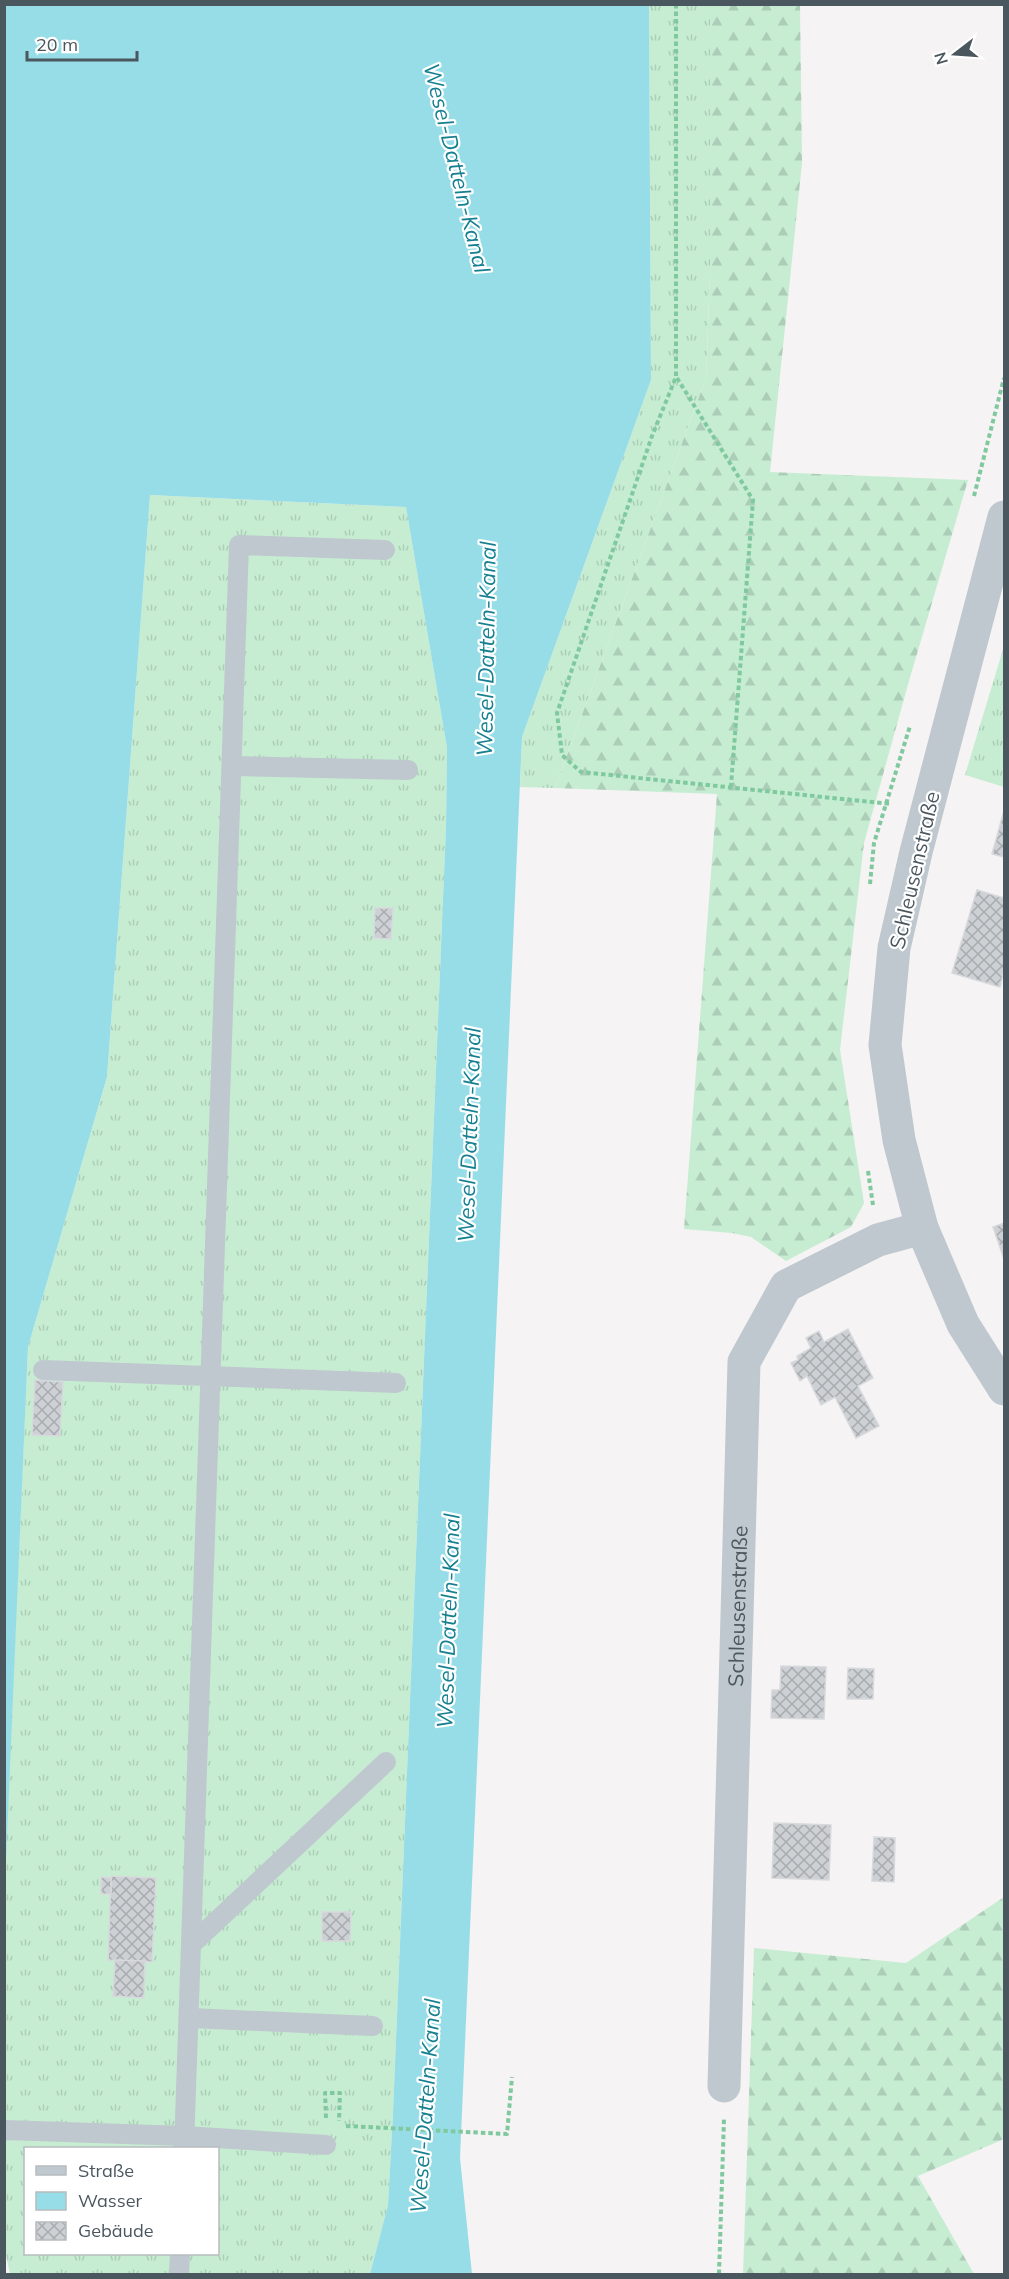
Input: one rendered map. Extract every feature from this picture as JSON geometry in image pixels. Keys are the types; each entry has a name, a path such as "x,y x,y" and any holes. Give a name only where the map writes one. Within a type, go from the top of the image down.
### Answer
{"street":[{"name":"Schleusenstraße","path":"1005,517 927,811 894,948 885,1045 900,1140 922,1228 963,1324 1005,1389"},
{"name":"Schleusenstraße","path":"724,2086 744,1362 786,1286 878,1240 922,1228"}],"lane":[{"path":"184,2142 193,1943 239,545 385,550"},
{"path":"232,766 408,770"},
{"path":"43,1370 396,1383"},
{"path":"193,1943 386,1762"},
{"path":"190,2018 373,2026"},
{"path":"4,2130 184,2142 326,2145"},
{"path":"179,2274 180,2255"}],"path":[{"path":"676,4 676,377 652,436 557,713 562,755 581,772 888,803 927,811"},
{"path":"676,377 753,500 731,786"},
{"path":"340,2093 339,2125 507,2134 512,2077"},
{"path":"719,2274 724,2086"}],"green space":[{"path":"649,5 710,5 710,274 706,378 555,788 520,787 522,737 651,380"},
{"path":"710,5 800,5 802,163 770,472 968,480 864,843 840,1050 864,1203 851,1227 786,1261 751,1237 684,1229 717,794 555,788 706,378 710,274"},
{"path":"150,495 406,507 447,748 446,826 393,2113 388,2205 370,2274 10,2274 4,2246 4,1883 28,1347 107,1077"},
{"path":"1004,646 1004,787 965,775"},
{"path":"1004,1897 1004,2139 918,2176 974,2274 743,2274 754,1948 906,1963"}],"water":[{"name":"Wesel-Datteln-Kanal","path":"5,4 649,5 651,380 522,737 460,2158 472,2274 370,2274 388,2205 393,2113 446,826 447,748 406,507 150,495 107,1077 28,1347 5,1883"}],"building":[{"path":"1004,814 1004,857 992,854"},
{"path":"977,890 1004,898 1004,970 1000,987 952,973"},
{"path":"375,908 393,908 391,939 374,938"},
{"path":"1004,1223 1004,1259 993,1227"},
{"path":"848,1329 873,1378 858,1386 879,1426 856,1438 835,1397 821,1405 807,1376 800,1381 791,1363 798,1360 797,1356 811,1348 806,1338 819,1331 824,1342"},
{"path":"35,1380 63,1382 60,1436 32,1435"},
{"path":"781,1666 826,1667 824,1719 771,1718 772,1690 780,1690"},
{"path":"848,1668 874,1669 873,1699 847,1699"},
{"path":"774,1823 831,1825 829,1880 772,1878"},
{"path":"874,1837 895,1838 894,1882 872,1881"},
{"path":"111,1876 156,1878 152,1962 108,1960"},
{"path":"101,1877 111,1878 111,1894 101,1894"},
{"path":"322,1912 351,1912 350,1941 322,1941"},
{"path":"115,1960 145,1961 144,1998 113,1996"}]}
